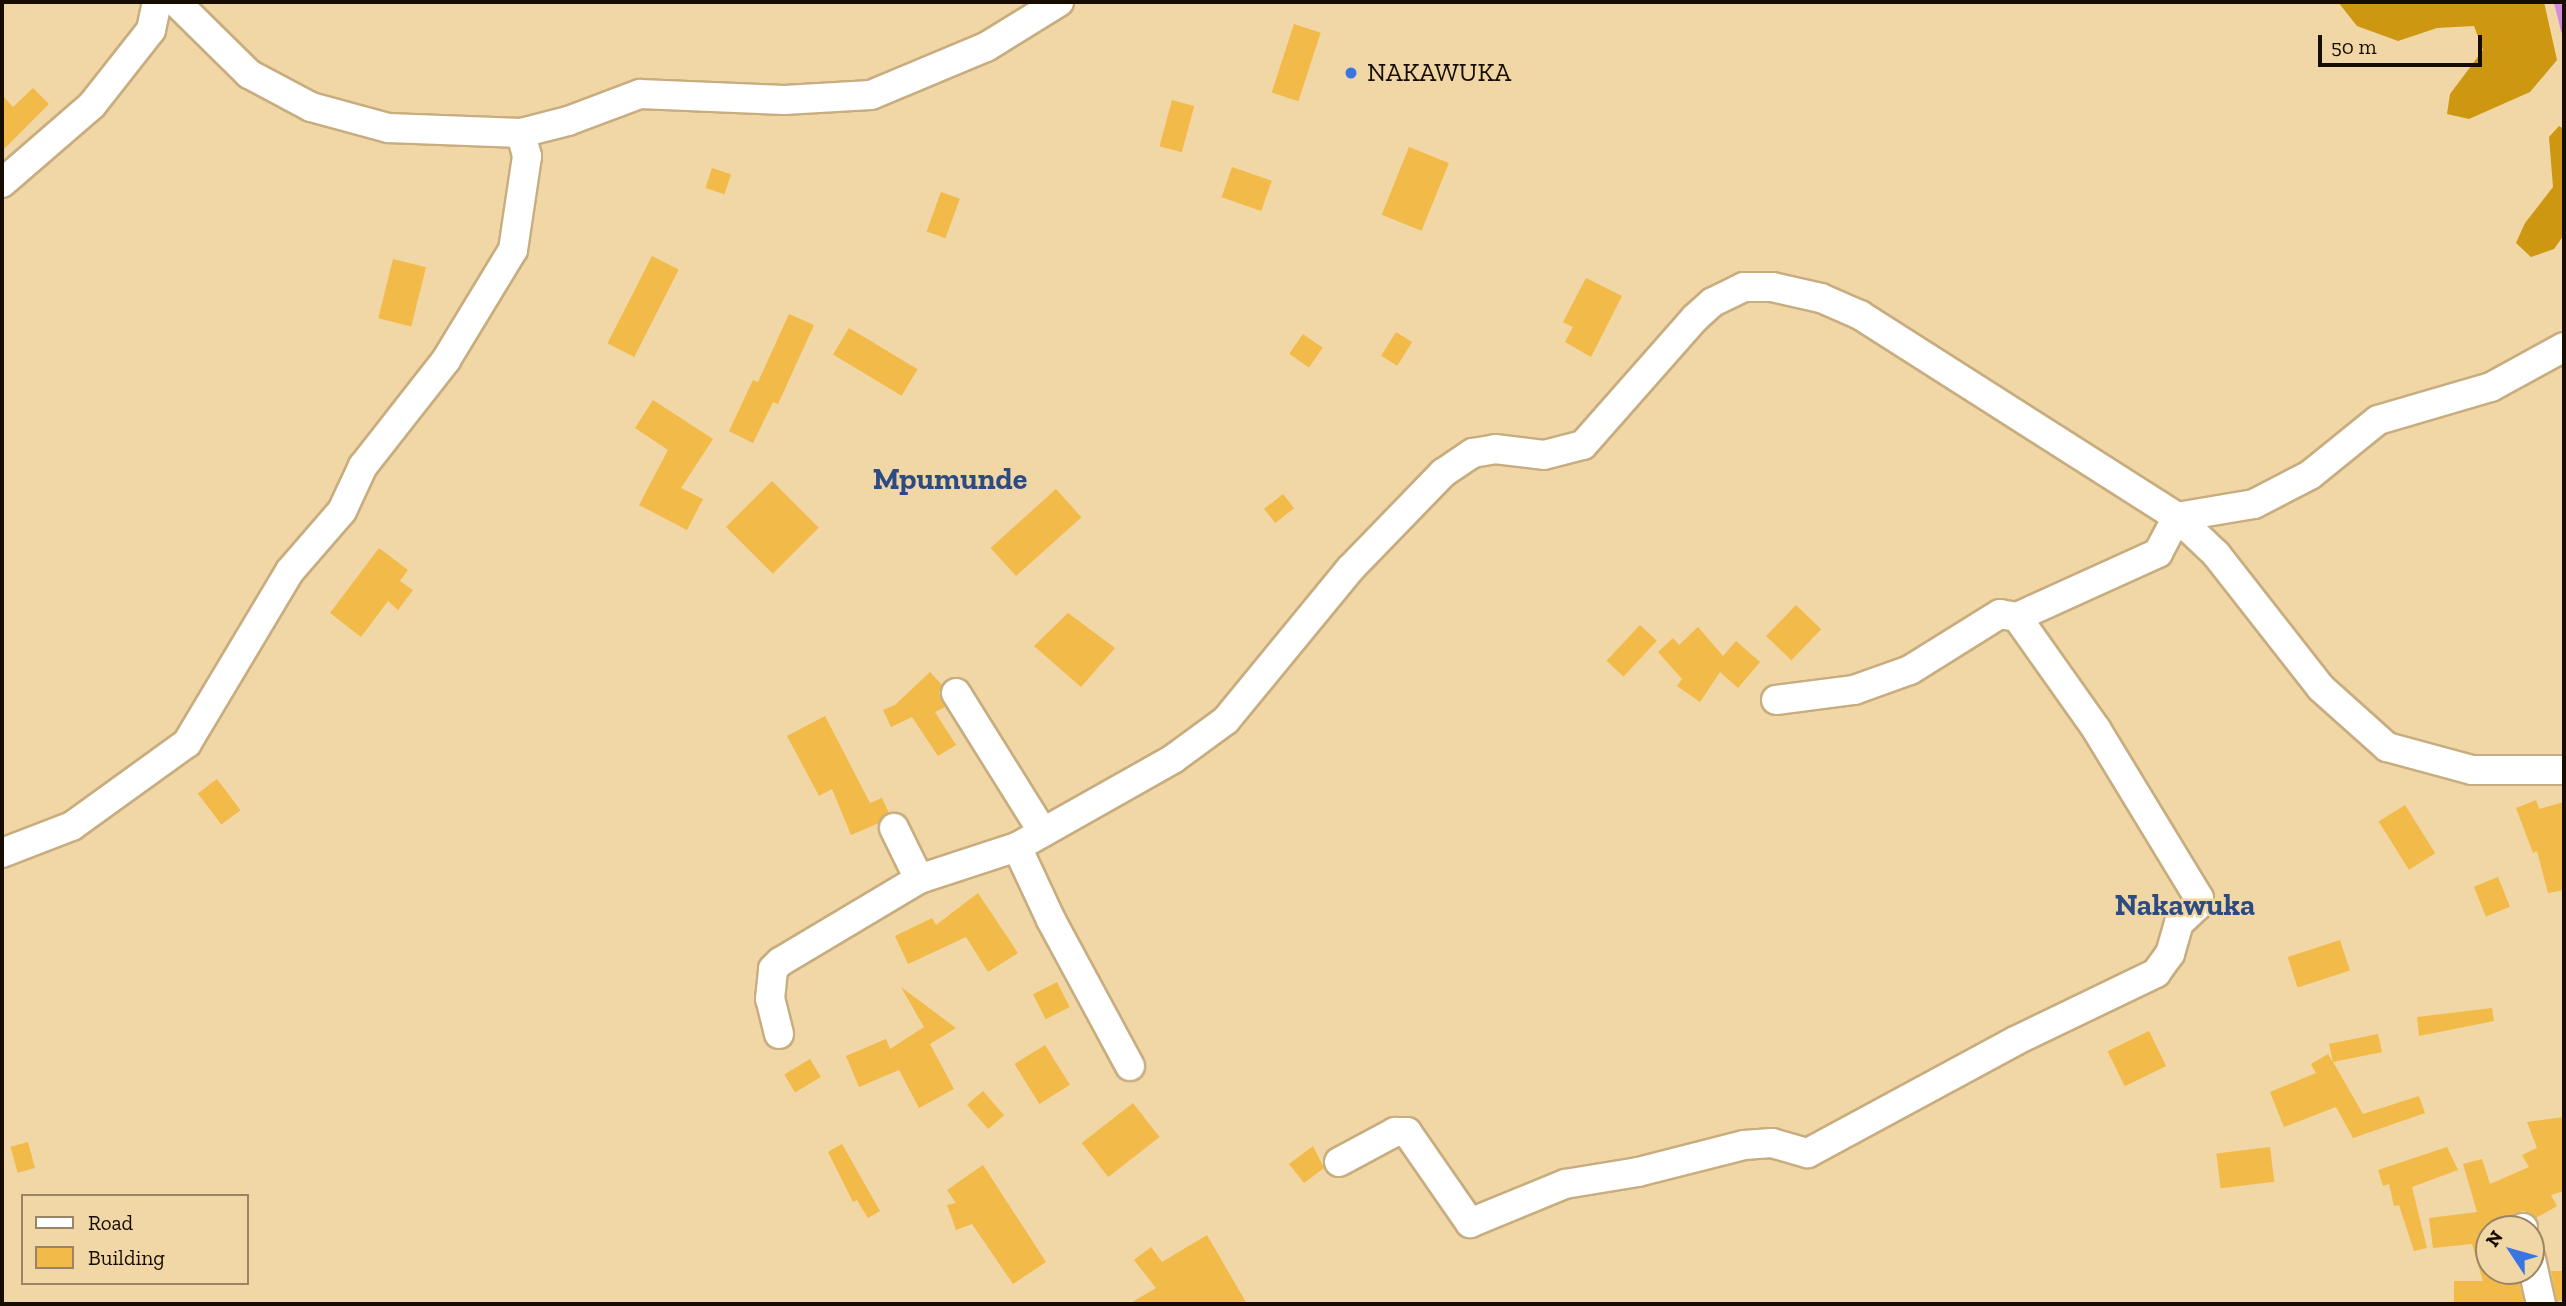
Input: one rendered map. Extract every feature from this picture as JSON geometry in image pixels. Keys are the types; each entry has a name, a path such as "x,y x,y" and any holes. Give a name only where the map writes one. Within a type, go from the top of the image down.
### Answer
{"street":[{"path":"2,183 92,105 151,30 158,2"},
{"path":"176,2 249,74 311,107 388,128 521,132 568,121 640,94 784,100 871,95 986,47 1059,2"},
{"path":"2,853 72,826 187,743 290,570 342,511 363,466 446,360 513,250 527,156 521,132"},
{"path":"779,1034 770,999 773,970 919,879 1017,847 1173,759 1226,720 1350,569 1443,473 1473,453 1495,449 1544,455 1583,445 1695,318 1713,302 1744,287 1772,287 1821,298 1860,315 2176,517 2216,554 2304,669 2387,747 2472,771 2564,769"},
{"path":"2176,517 2254,504 2310,475 2378,420 2491,387 2564,347"},
{"path":"1776,700 1854,690 1910,670 2000,614 2017,617 2158,553 2176,517"},
{"path":"1339,1162 1395,1132 1407,1132 1470,1223 1565,1184 1638,1172 1744,1144 1772,1143 1808,1153 2015,1041 2156,972 2170,954 2179,923 2198,905 2199,898 2097,730 2017,617"},
{"path":"956,693 1043,832"},
{"path":"894,828 919,879"},
{"path":"1017,847 1051,920 1130,1066"},
{"path":"2537,1285 2541,1304"}],"shaded area":[{"path":"2338,2 2544,2 2557,60 2530,92 2469,119 2447,114 2450,94 2483,50 2474,26 2437,28 2398,41 2357,26"},
{"path":"2559,126 2564,129 2564,235 2554,249 2531,257 2516,243 2525,223 2553,187 2549,137"}],"building":[{"path":"1294,24 1321,33 1298,101 1272,92"},
{"path":"33,88 49,104 2,151 2,95 13,107"},
{"path":"1172,100 1194,106 1182,152 1160,146"},
{"path":"1409,147 1449,163 1422,231 1382,215"},
{"path":"1232,167 1272,181 1261,211 1222,197"},
{"path":"712,168 731,174 725,194 706,188"},
{"path":"941,192 960,199 945,238 927,231"},
{"path":"652,256 679,270 634,357 608,343"},
{"path":"393,259 426,267 411,326 378,318"},
{"path":"1586,278 1622,296 1591,357 1565,342 1573,327 1563,322"},
{"path":"789,314 814,325 778,404 773,402 753,443 729,431 753,380 758,382"},
{"path":"849,328 918,369 902,396 833,355"},
{"path":"1396,332 1412,342 1397,366 1381,356"},
{"path":"1303,334 1323,348 1309,367 1289,354"},
{"path":"653,400 713,439 681,488 703,499 687,530 639,505 668,450 635,428"},
{"path":"772,481 819,528 773,574 726,527"},
{"path":"1056,489 1081,517 1016,576 991,548"},
{"path":"1283,494 1294,508 1275,523 1264,509"},
{"path":"379,548 408,570 400,581 413,590 398,610 388,601 361,637 330,613"},
{"path":"1796,605 1821,629 1791,660 1766,636"},
{"path":"1068,613 1115,648 1081,687 1034,646"},
{"path":"1640,625 1657,641 1623,677 1607,661"},
{"path":"1698,627 1723,656 1736,641 1760,662 1738,688 1720,672 1700,702 1677,686 1682,679 1658,652 1673,638 1679,645"},
{"path":"930,672 942,685 939,693 945,707 935,712 956,745 938,756 912,717 891,727 883,710 895,705"},
{"path":"825,716 870,803 882,798 889,813 879,823 851,835 832,789 819,796 787,736"},
{"path":"217,779 240,810 221,825 198,793"},
{"path":"2536,800 2539,809 2564,802 2564,890 2548,893 2537,851 2533,853 2516,808"},
{"path":"2405,805 2435,853 2409,870 2379,821"},
{"path":"2498,877 2510,907 2486,916 2474,887"},
{"path":"978,893 1018,953 988,972 966,937 908,964 895,936 932,918 936,925"},
{"path":"2340,940 2350,970 2298,987 2288,957"},
{"path":"1057,982 1070,1007 1046,1019 1033,994"},
{"path":"901,987 956,1028 930,1044 954,1089 919,1108 899,1070 859,1087 846,1056 886,1039 890,1049 924,1027"},
{"path":"2492,1008 2494,1021 2419,1036 2417,1017"},
{"path":"2149,1031 2166,1066 2125,1086 2108,1051"},
{"path":"2378,1034 2382,1052 2333,1062 2329,1044"},
{"path":"1045,1045 1070,1085 1039,1104 1014,1064"},
{"path":"2328,1054 2363,1114 2419,1096 2425,1113 2353,1138 2336,1107 2284,1127 2270,1092 2316,1073 2311,1064"},
{"path":"810,1059 821,1077 795,1092 784,1074"},
{"path":"983,1091 1004,1115 988,1129 967,1105"},
{"path":"1133,1103 1159,1137 1108,1177 1082,1143"},
{"path":"2564,1117 2564,1191 2551,1195 2557,1206 2541,1215 2531,1215 2524,1211 2514,1215 2475,1215 2475,1254 2472,1244 2433,1248 2429,1218 2477,1212 2463,1164 2482,1159 2490,1184 2529,1167 2522,1155 2537,1148 2527,1122"},
{"path":"28,1142 35,1168 18,1173 11,1147"},
{"path":"842,1144 880,1211 868,1218 857,1200 853,1202 828,1152"},
{"path":"1313,1146 1324,1168 1304,1183 1289,1164"},
{"path":"2270,1147 2274,1182 2221,1188 2216,1154"},
{"path":"2447,1147 2458,1170 2412,1187 2427,1248 2414,1251 2399,1205 2394,1206 2389,1184 2383,1186 2378,1170"},
{"path":"983,1165 1046,1262 1013,1284 972,1224 956,1230 947,1205 956,1203 947,1190"},
{"path":"1207,1235 1247,1304 1129,1304 1156,1288 1134,1260 1151,1247 1162,1262"},
{"path":"2551,1271 2564,1271 2564,1299 2557,1302"},
{"path":"2454,1281 2475,1281 2475,1285 2520,1285 2524,1304 2454,1304"}],"waterway":[{"path":"2557,2 2564,30"}],"place":[{"name":"NAKAWUKA","path":"1351,73"}],"district":[{"name":"Mpumunde","path":"950,479"},
{"name":"Nakawuka","path":"2185,905"}]}
